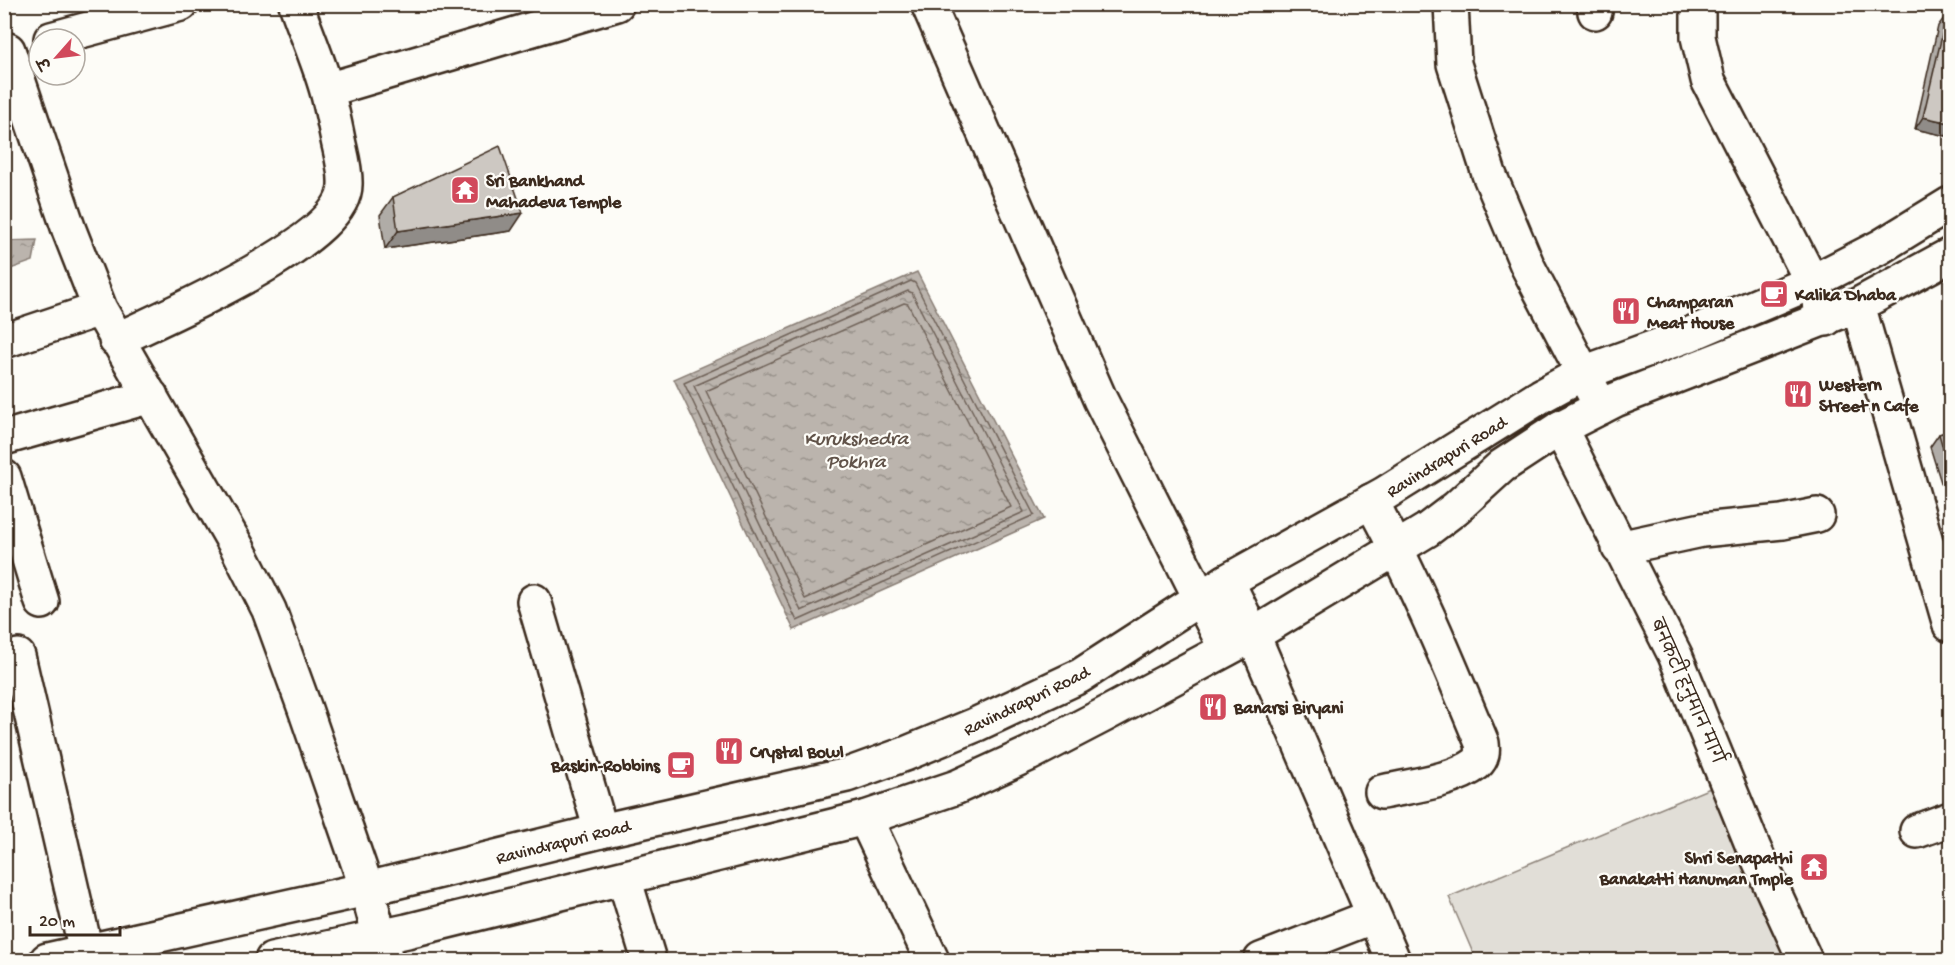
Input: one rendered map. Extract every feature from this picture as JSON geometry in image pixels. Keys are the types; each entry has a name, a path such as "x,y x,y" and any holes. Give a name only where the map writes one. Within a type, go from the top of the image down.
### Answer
{"street":[{"path":"87,29 181,4"},
{"path":"116,340 247,276 308,237 329,218 341,203 345,186 342,157 327,90 296,4"},
{"path":"928,4 1100,399 1199,598 1240,642"},
{"path":"1451,4 1454,64 1489,174 1528,267 1601,407"},
{"path":"1698,4 1698,38 1708,80 1812,282 1826,319"},
{"path":"327,90 602,7"},
{"path":"17,48 69,230 100,309 237,547 269,610 366,889 383,949"},
{"name":"Ravindrapuri Road","path":"47,960 366,889 601,831 847,775 905,754 975,726 1080,676 1227,581 1371,501 1541,396 1583,373 1688,335 1812,282 1880,247 1950,204"},
{"name":"Ravindrapuri Road","path":"272,960 383,949 624,878 865,818 957,787 1029,754 1240,642 1434,524 1456,508 1502,466 1560,428 1601,407 1858,305 1950,255"},
{"path":"1858,305 1950,625"},
{"path":"4,341 100,309"},
{"path":"4,438 151,396"},
{"name":"बनकटी हनुमान मार्ग","path":"1560,428 1675,655 1754,849 1805,960"},
{"path":"4,477 42,602"},
{"path":"1371,501 1397,548 1482,742 1483,754 1478,763 1451,776 1382,792"},
{"path":"1619,548 1702,530 1782,522 1817,515"},
{"path":"1227,581 1240,642 1374,916 1393,960"},
{"path":"534,601 601,831"},
{"path":"18,656 86,951"},
{"path":"865,818 932,960"},
{"path":"1917,831 1950,819"},
{"path":"624,878 649,960"},
{"path":"1261,960 1374,916"}],"shaded area":[{"path":"1727,781 1803,960 1476,960 1449,897"}],"water":[{"path":"37,240 33,261 5,271 5,241"},
{"name":"Kurukshedra Pokhra","path":"917,272 1044,519 794,630 674,379"}],"building":[{"path":"1947,14 1950,15 1950,123 1923,117"},
{"name":"Sri Bankhand Mahadeva Temple","path":"500,146 523,213 398,231 393,197"},
{"path":"1950,431 1950,473 1939,434"}],"place":[{"name":"Sri Bankhand Mahadeva Temple","path":"465,190"},
{"name":"Kalika Dhaba","path":"1774,294"},
{"name":"Champaran Meat House","path":"1626,311"},
{"name":"Western Street n Cafe","path":"1798,394"},
{"name":"Banarsi Biryani","path":"1213,707"},
{"name":"Crystal Bowl","path":"729,751"},
{"name":"Baskin-Robbins","path":"681,765"},
{"name":"Shri Senapathi Banakatti Hanuman Tmple","path":"1814,867"}]}
